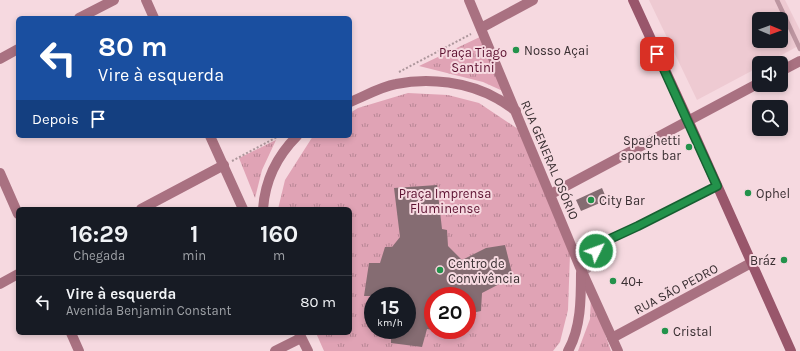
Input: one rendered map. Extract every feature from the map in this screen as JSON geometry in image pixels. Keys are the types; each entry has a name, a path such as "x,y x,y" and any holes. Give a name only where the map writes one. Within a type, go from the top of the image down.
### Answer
{"main road":[{"path":"83,16 114,0"},
{"path":"146,0 153,16"},
{"name":"RUA GENERAL OSÓRIO","path":"469,0 582,271 618,351"},
{"path":"481,28 533,0"},
{"path":"633,0 791,351"},
{"path":"0,59 16,50"},
{"path":"788,67 800,61"},
{"path":"352,101 395,84 428,81 451,83 478,90 498,99 516,111"},
{"path":"551,194 752,87"},
{"path":"211,138 242,207"},
{"path":"263,207 266,185 270,175 279,158 295,138"},
{"path":"145,207 224,165"},
{"path":"0,173 16,209"},
{"name":"RUA SÃO PEDRO","path":"612,338 751,264"},
{"path":"568,351 576,330 579,316 582,271"},
{"path":"0,284 16,275"},
{"path":"72,335 79,351"},
{"path":"275,351 300,335 308,351"}],"lane":[{"path":"777,0 800,49"},
{"path":"582,271 599,262 595,248 596,246 717,186"}],"path":[{"path":"398,72 481,28"},
{"path":"224,165 275,138"}],"shaded area":[{"path":"649,0 785,0 800,30 800,45 780,56 752,56 752,71 697,100"}],"green space":[{"name":"Praça Tiago Santini","path":"484,35 505,92 483,82 419,66"},
{"name":"Praça Imprensa Fluminense","path":"408,93 448,95 479,103 518,129 570,254 568,310 560,342 553,351 324,351 317,335 352,335 352,207 278,207 285,180 312,138 352,138 352,112 358,108"},
{"path":"276,140 262,170 255,198 239,158"},
{"path":"591,294 611,351 578,351 590,319"}],"building":[{"name":"Centro de Convivência","path":"437,185 442,229 447,230 448,246 462,260 486,248 505,245 513,277 482,293 481,311 476,312 476,287 424,287 424,339 422,347 391,343 391,339 416,339 416,287 365,287 369,263 380,263 385,247 392,247 400,237 394,188"},
{"name":"City Bar","path":"602,188 607,200 581,211 576,200"}],"place":[{"name":"Nosso Açai","path":"516,50"},
{"name":"Spaghetti sports bar","path":"689,147"},
{"name":"Ophel","path":"748,193"},
{"name":"City Bar","path":"591,200"},
{"name":"Bráz","path":"784,260"},
{"name":"Centro de Convivência","path":"440,270"},
{"name":"40+","path":"613,281"},
{"name":"Cristal","path":"665,331"}],"route":[{"path":"596,251 595,248 599,244 717,186 657,54"}]}
